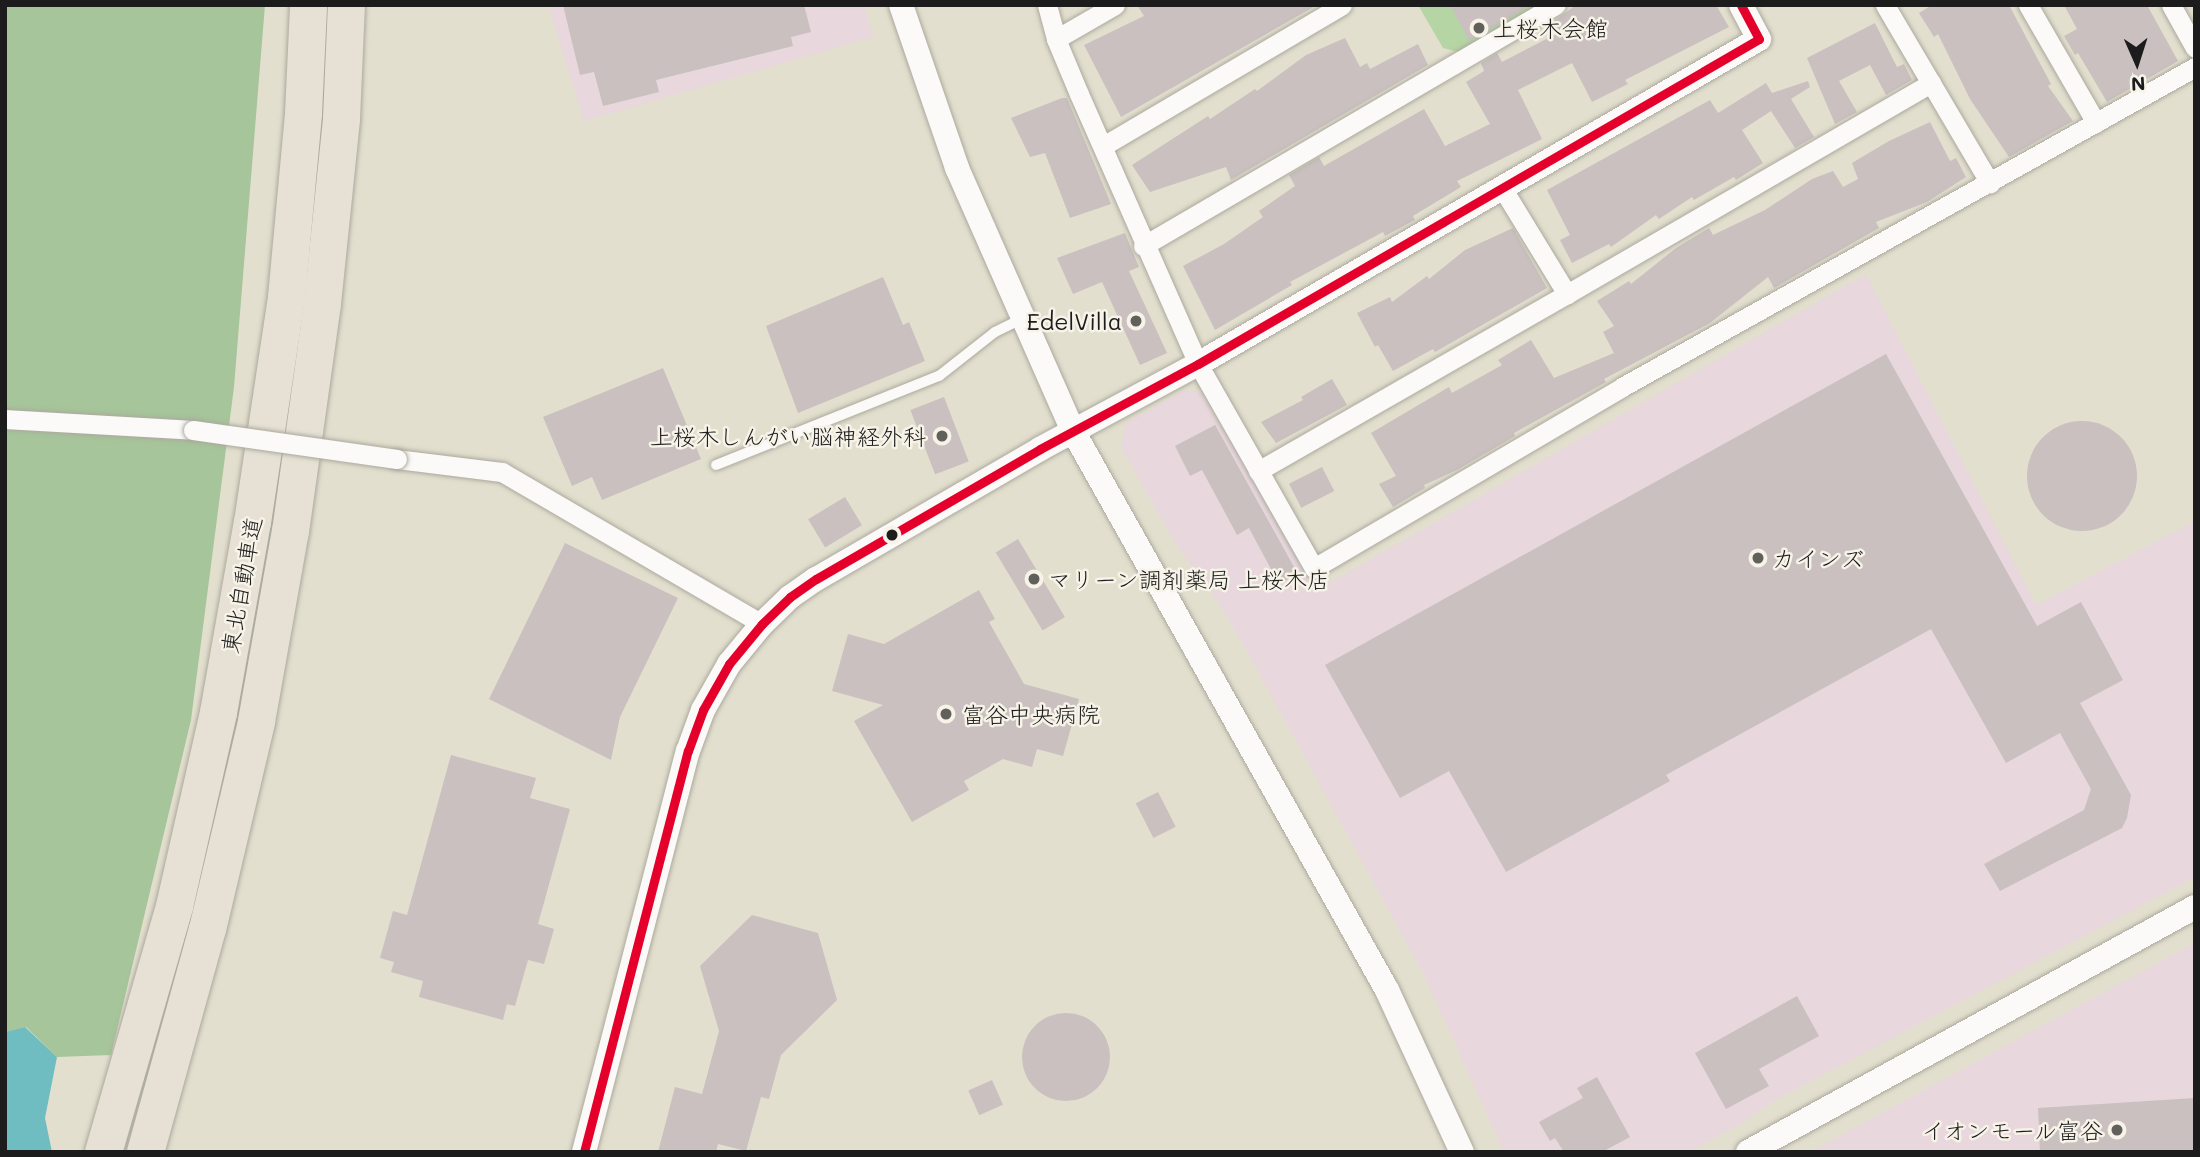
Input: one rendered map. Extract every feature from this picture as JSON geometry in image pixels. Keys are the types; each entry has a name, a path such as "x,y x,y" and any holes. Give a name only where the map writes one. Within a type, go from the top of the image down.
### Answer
{"highway":[{"name":"東北自動車道","path":"103,1152 174,906 226,671 252,523 286,297 303,113 308,5"},
{"name":"東北自動車道","path":"145,1152 213,903 256,721 290,531 325,276 341,118 346,5"}],"street":[{"path":"901,5 957,168 1073,431 1387,990 1462,1152"},
{"path":"1047,5 1056,39 1143,246 1198,364 1314,568 1622,387 2195,67"},
{"path":"1056,39 1115,5"},
{"path":"1103,146 1342,5"},
{"path":"1143,246 1556,5"},
{"path":"584,1152 688,751 703,710 729,664 762,624 790,597 816,579 1073,431 1198,364 1501,186 1759,39 1741,5"},
{"path":"1885,5 1990,183"},
{"path":"2028,5 2096,123"},
{"path":"2171,5 2195,48"},
{"path":"1258,471 1931,83"},
{"path":"1501,186 1567,294"},
{"path":"5,419 193,430 502,472 762,624"},
{"path":"1748,1152 2195,907"}],"lane":[{"path":"716,465 939,376 995,331 1023,318"}],"shaded area":[{"path":"548,5 864,5 873,37 584,121"},
{"path":"1866,274 2036,605 2195,521 2195,877 1772,1102 1737,1126 1689,1152 1504,1152 1423,973 1239,637 1220,605 1172,538 1121,447 1125,424 1185,390 1201,392 1316,591"},
{"path":"2195,943 2195,1152 1810,1152 2110,989"}],"green space":[{"path":"5,5 265,5 234,387 191,720 111,1055 57,1057 26,1027 5,1032"},
{"path":"1418,5 1545,5 1462,53 1443,48"}],"water":[{"path":"25,1027 57,1057 45,1118 52,1152 5,1152 5,1032"}],"building":[{"path":"563,5 804,5 811,32 791,37 793,46 656,80 659,92 603,106 594,72 580,75"},
{"path":"1137,5 1317,5 1121,117 1084,45 1144,16"},
{"name":"上桜木会館","path":"1450,5 1531,5 1469,41"},
{"path":"1576,5 1716,5 1729,27 1625,80 1628,84 1592,102 1572,63 1518,90 1542,139 1457,181 1461,187 1413,216 1415,220 1385,236 1383,232 1290,282 1292,285 1215,330 1183,266 1224,244 1263,217 1259,211 1295,186 1289,175 1319,157 1324,166 1424,109 1445,146 1490,124 1466,82 1484,71 1481,63 1497,53 1502,62 1560,32 1553,22"},
{"path":"1932,5 2009,5 2051,84 2048,86 2073,121 2009,157 1970,99 1938,34 1934,37 1919,13"},
{"path":"2064,5 2147,5 2178,61 2107,102 2078,53 2075,55 2064,36 2077,29"},
{"path":"1875,23 1897,67 1904,64 1912,80 1886,95 1870,65 1839,81 1857,112 1835,124 1807,58"},
{"path":"1345,38 1360,67 1367,63 1370,69 1418,44 1428,65 1231,180 1226,167 1150,192 1132,165 1208,116 1210,119 1255,89 1257,91 1306,55"},
{"path":"1808,81 1810,87 1791,99 1814,137 1795,148 1771,111 1742,130 1763,163 1736,180 1734,177 1694,200 1692,197 1659,219 1656,215 1611,247 1609,244 1572,263 1560,240 1570,235 1547,190 1710,100 1718,113 1766,83 1772,93"},
{"path":"1067,98 1111,204 1070,218 1045,153 1030,157 1011,118"},
{"path":"1930,122 1950,161 1956,158 1966,177 1927,202 1876,222 1879,228 1774,288 1768,277 1710,323 1604,379 1606,382 1514,433 1515,436 1457,470 1424,485 1425,488 1393,507 1379,484 1396,476 1371,433 1449,387 1452,393 1502,365 1498,360 1531,340 1554,378 1614,353 1603,332 1614,326 1597,301 1629,281 1631,284 1676,248 1709,228 1713,235 1765,210 1812,179 1833,171 1843,187 1858,179 1852,163 1889,141"},
{"path":"1513,228 1547,288 1435,352 1433,349 1393,371 1378,345 1375,347 1357,313 1390,297 1392,302 1427,276 1429,279 1465,250"},
{"path":"1125,233 1139,267 1129,271 1167,353 1140,365 1102,282 1073,294 1057,258"},
{"path":"883,277 903,325 909,322 925,361 798,413 766,326"},
{"name":"カインズ","path":"1886,354 2037,626 2081,602 2123,680 2080,703 2131,795 2127,818 2122,828 2000,891 1984,864 2084,810 2091,789 2060,733 2006,763 1931,629 1666,775 1670,781 1506,872 1449,771 1400,798 1325,665"},
{"path":"663,368 701,459 602,500 592,477 572,486 543,417"},
{"path":"1332,379 1347,405 1276,443 1261,422 1303,400 1301,397"},
{"path":"944,397 969,461 935,474 910,410"},
{"path":"2082,421 2103,426 2121,437 2132,455 2137,476 2132,497 2121,515 2103,526 2082,531 2061,526 2043,515 2032,497 2027,476 2032,455 2043,437 2061,426"},
{"path":"1215,425 1298,574 1279,584 1249,528 1237,535 1202,470 1190,476 1175,446"},
{"path":"1322,467 1334,491 1301,508 1289,484"},
{"path":"845,497 862,525 825,547 808,519"},
{"path":"1018,539 1065,617 1043,630 996,552"},
{"path":"565,543 678,598 620,717 611,760 489,699"},
{"path":"979,590 995,619 989,622 1024,684 1079,699 1063,756 1037,749 1032,767 1003,759 964,781 969,790 912,822 854,721 883,705 832,691 848,634 884,644"},
{"path":"451,755 536,778 530,798 570,809 538,924 554,929 544,964 528,960 515,1006 507,1004 503,1020 419,997 423,981 391,972 394,962 380,958 393,911 407,915"},
{"path":"1158,792 1176,827 1153,838 1136,803"},
{"path":"752,915 818,933 837,1000 781,1055 769,1099 761,1097 746,1151 718,1144 716,1152 658,1152 675,1087 702,1094 719,1031 700,966"},
{"path":"1797,996 1819,1036 1759,1069 1769,1086 1726,1109 1695,1053"},
{"path":"1066,1013 1091,1020 1103,1032 1110,1057 1103,1082 1091,1094 1066,1101 1041,1094 1029,1082 1022,1057 1029,1032 1041,1020"},
{"path":"1597,1077 1630,1137 1602,1152 1564,1152 1555,1138 1550,1141 1539,1122 1583,1098 1577,1088"},
{"path":"992,1080 1003,1105 979,1115 968,1091"},
{"name":"イオンモール富谷","path":"2195,1098 2195,1152 2040,1152 2038,1108"}],"transit line":[{"path":"584,1152 688,751 703,710 729,664 762,624 790,597 816,579 1040,449 1198,364 1759,39 1741,5"}],"place":[{"name":"上桜木会館","path":"1479,28"},
{"name":"EdelVilla","path":"1136,321"},
{"name":"上桜木しんがい脳神経外科","path":"942,436"},
{"name":"カインズ","path":"1758,558"},
{"name":"マリーン調剤薬局 上桜木店","path":"1034,579"},
{"name":"富谷中央病院","path":"946,714"},
{"name":"イオンモール富谷","path":"2117,1130"}]}
